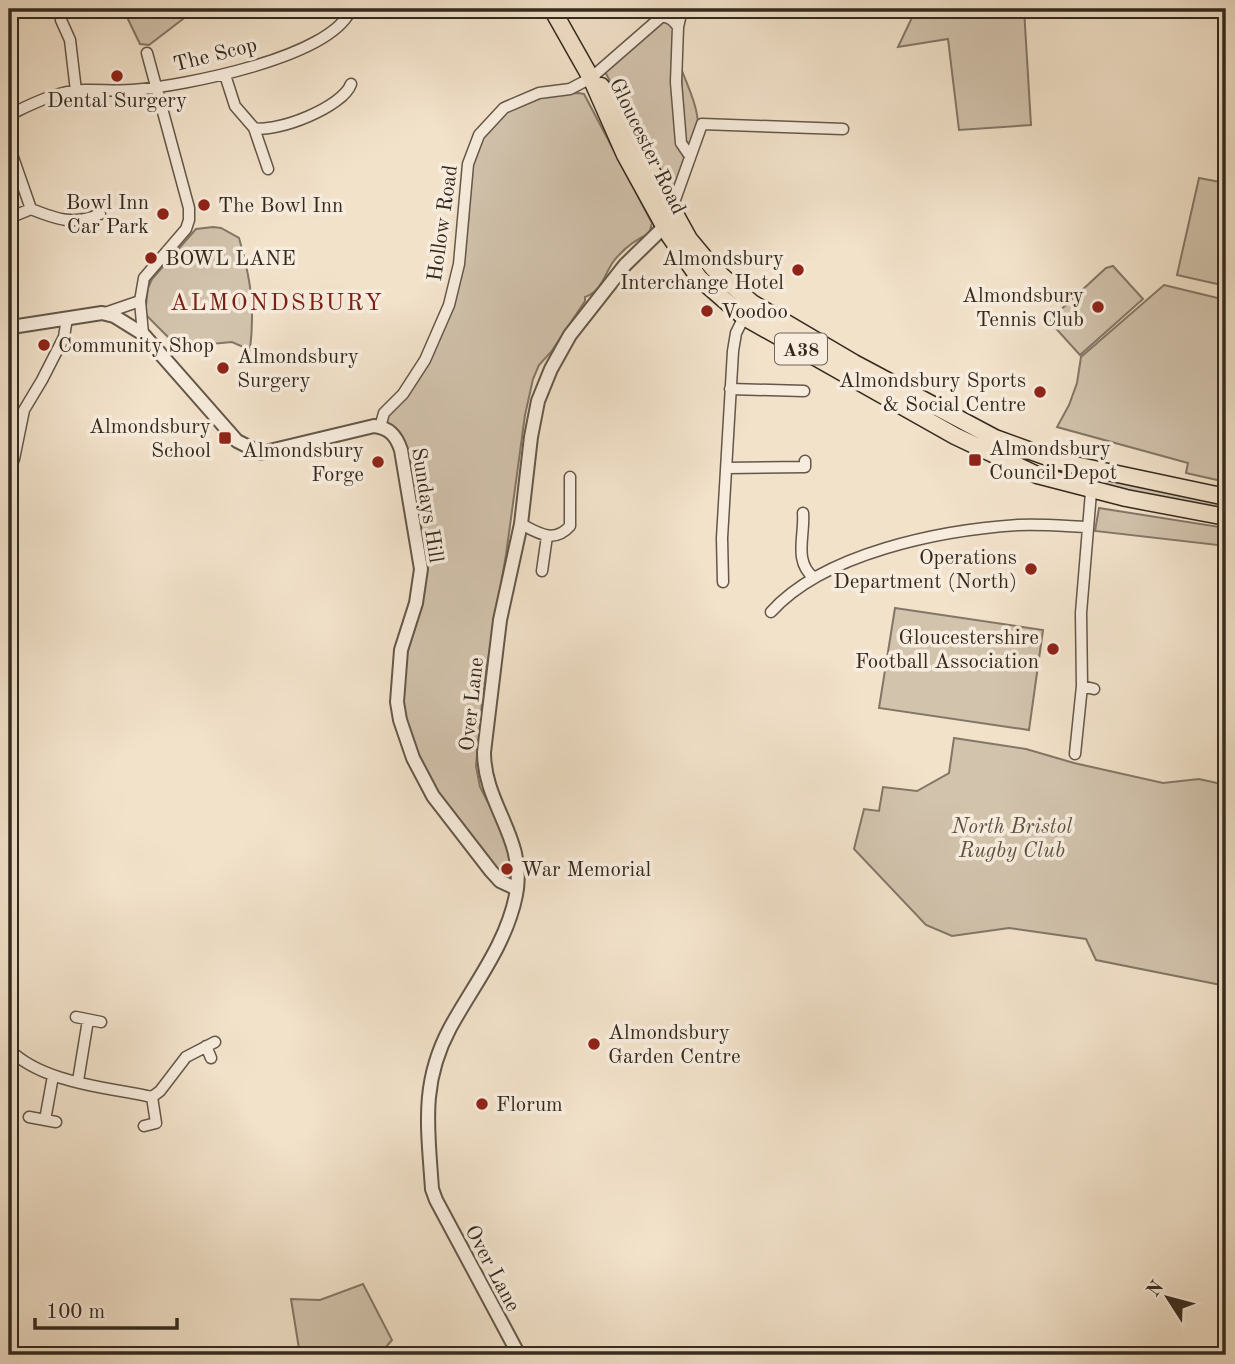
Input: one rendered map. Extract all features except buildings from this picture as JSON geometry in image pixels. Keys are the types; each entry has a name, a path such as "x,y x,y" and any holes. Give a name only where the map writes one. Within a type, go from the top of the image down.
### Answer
{"main road":[{"name":"Gloucester Road","path":"552,9 591,78 614,103 699,278 744,317 988,454 1037,475 1091,490 1226,517"},
{"name":"Gloucester Road","path":"673,223 713,268 752,303 854,363 995,438 1061,462 1226,497"}],"street":[{"name":"The Scop","path":"9,115 48,97 76,91 156,88 225,75 297,50 336,29 345,21 351,9"},
{"name":"Hollow Road","path":"380,427 384,413 403,394 425,360 449,305 459,264 466,175 479,135 504,108 531,95 570,89 591,78 670,9"},
{"path":"680,9 676,82 681,143 690,156"},
{"path":"661,17 673,20 678,27"},
{"path":"61,20 71,40 76,91"},
{"path":"143,334 140,300 144,278 186,229 189,220 189,208 147,53"},
{"path":"225,75 235,106 254,128 268,169"},
{"path":"254,128 264,130 303,118 339,99 351,84"},
{"path":"673,223 690,156 702,124 843,129"},
{"path":"9,146 31,209"},
{"path":"9,218 31,209 65,220 84,221 100,214"},
{"name":"Over Lane","path":"519,1355 432,1189 427,1112 429,1084 449,1029 495,952 517,889 518,860 510,832 484,772 484,752 500,620 521,524 538,401 551,369 570,335 636,252 673,223"},
{"path":"9,330 18,326 104,313 140,300"},
{"path":"723,582 722,538 733,351 736,333 752,303"},
{"path":"104,313 129,324 143,334 237,442 253,451 261,453 374,426 380,427"},
{"path":"9,471 24,410 64,337 67,318"},
{"path":"730,388 796,394"},
{"name":"Sundays Hill","path":"380,427 393,434 401,450 421,569 416,603 401,650 397,702 400,720 413,758 433,796 500,881 517,889"},
{"path":"727,468 805,467 805,461"},
{"path":"1075,754 1082,686 1081,613 1093,468"},
{"path":"521,524 547,537 564,533 570,526 570,477"},
{"path":"803,513 801,556 803,566 814,578"},
{"path":"771,612 782,600 814,578 877,551 964,530 1020,525 1088,527"},
{"path":"542,570 547,537"},
{"path":"1082,686 1094,689"},
{"path":"76,1017 101,1022"},
{"path":"78,1081 88,1020"},
{"path":"9,1049 26,1065 53,1076 152,1097 160,1091 186,1057 210,1044 211,1058"},
{"path":"44,1120 53,1076"},
{"path":"144,1126 156,1123 152,1097"},
{"path":"29,1117 56,1122"}],"green space":[{"path":"123,9 196,9 149,45 140,44"},
{"path":"916,9 1024,9 1031,125 959,130 948,39 898,47"},
{"path":"664,19 673,26 684,160 672,195 605,72"},
{"path":"681,68 698,119 694,138 688,146 684,145"},
{"path":"584,94 652,223 649,234 621,253 599,287 585,297 585,301 551,352 539,365 533,379 525,415 506,555 484,683 476,766 480,787 511,847 511,875 503,877 434,795 401,720 402,651 421,588 402,450 382,426 386,414 405,395 462,265 468,224 471,166 481,137 506,111 538,96"},
{"path":"1199,178 1226,183 1226,286 1177,275"},
{"path":"221,228 239,238 251,294 250,350 232,342 211,344 168,337 145,314 148,288 152,279 196,229"},
{"name":"Almondsbury Tennis Club","path":"1113,266 1143,299 1080,355 1050,322 1106,268"},
{"path":"1164,285 1226,300 1226,482 1186,473 1188,463 1057,427 1077,383 1081,357"},
{"path":"1107,478 1226,505 1226,512 1104,486"},
{"path":"1099,508 1226,528 1226,546 1095,531"},
{"path":"895,608 1043,630 1029,730 879,708"},
{"name":"North Bristol Rugby Club","path":"954,738 1026,749 1163,783 1199,779 1226,785 1226,986 1096,960 1086,939 1009,928 952,936 926,925 854,849 864,809 879,811 883,787 917,791 949,773"},
{"path":"363,1284 392,1340 379,1355 300,1355 291,1299 320,1300"}],"place":[{"name":"Dental Surgery","path":"117,76"},
{"name":"The Bowl Inn","path":"204,205"},
{"name":"Bowl Inn Car Park","path":"163,214"},
{"name":"BOWL LANE","path":"151,258"},
{"name":"Almondsbury Interchange Hotel","path":"798,270"},
{"name":"Almondsbury Tennis Club","path":"1098,307"},
{"name":"Voodoo","path":"707,311"},
{"name":"Community Shop","path":"44,345"},
{"name":"Almondsbury Surgery","path":"223,368"},
{"name":"Almondsbury Sports & Social Centre","path":"1040,392"},
{"name":"Almondsbury School","path":"225,438"},
{"name":"Almondsbury Council Depot","path":"975,460"},
{"name":"Almondsbury Forge","path":"378,462"},
{"name":"Operations Department (North)","path":"1031,569"},
{"name":"Gloucestershire Football Association","path":"1053,649"},
{"name":"War Memorial","path":"507,869"},
{"name":"Almondsbury Garden Centre","path":"594,1044"},
{"name":"Florum","path":"482,1104"}],"district":[{"name":"ALMONDSBURY","path":"277,302"}]}
